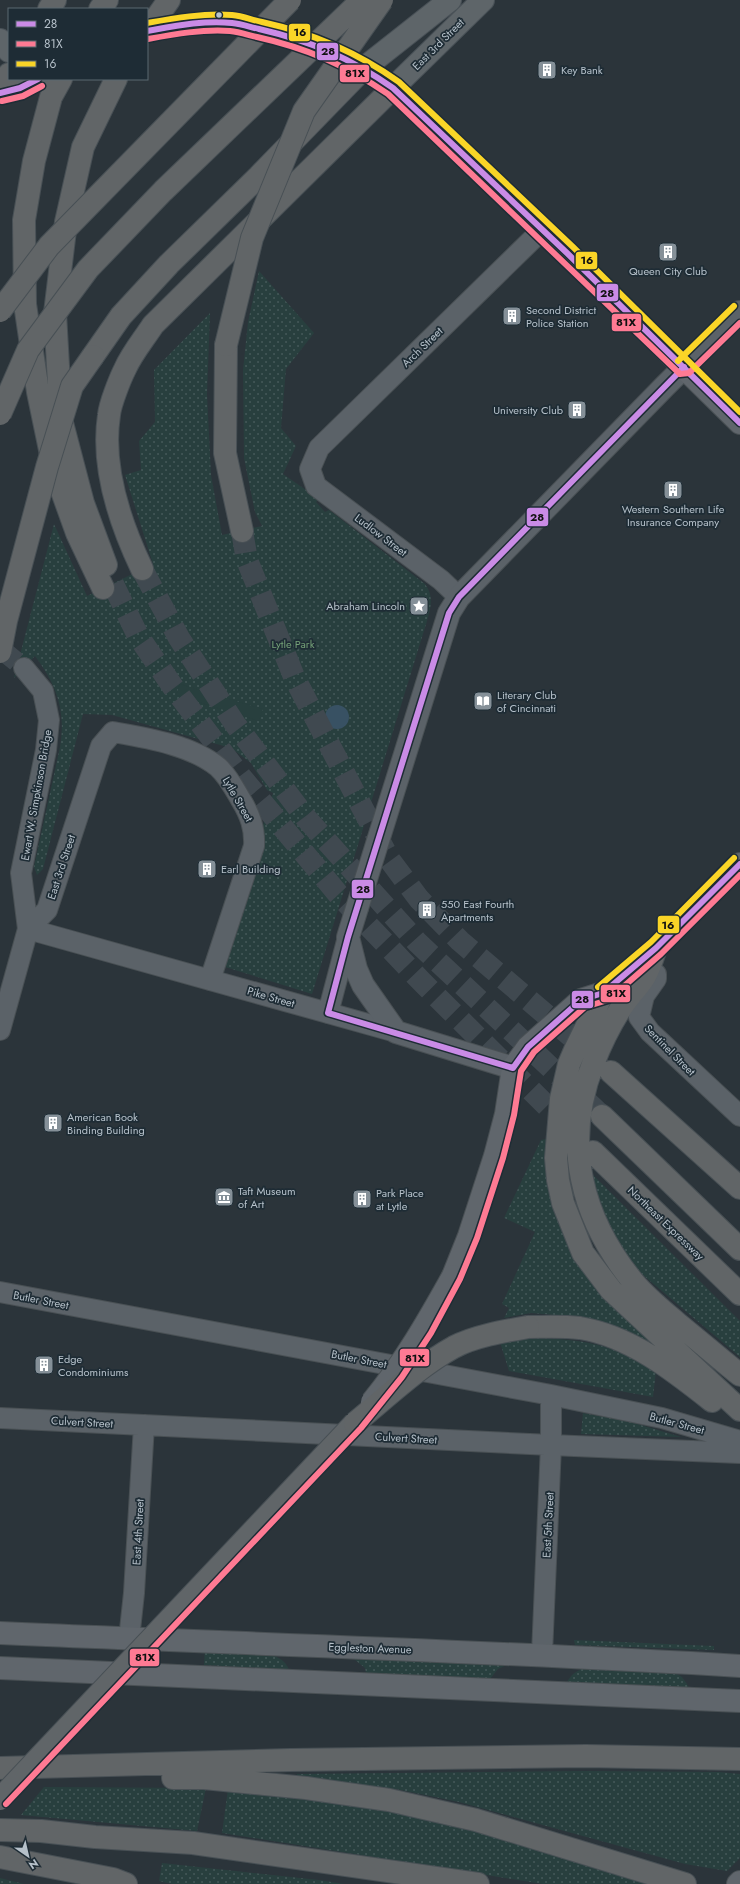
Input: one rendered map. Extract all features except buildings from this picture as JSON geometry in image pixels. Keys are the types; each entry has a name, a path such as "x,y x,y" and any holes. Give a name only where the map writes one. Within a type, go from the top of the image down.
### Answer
{"highway":[{"path":"148,30 169,0"},
{"path":"0,311 49,246 290,0"},
{"path":"0,414 28,350 88,269 163,191 362,0"},
{"path":"242,531 225,453 226,345 252,238 304,111 382,0"},
{"path":"0,652 6,621 47,467 72,386 121,316 168,264 259,176 364,68"},
{"path":"0,93 8,76"},
{"path":"60,80 51,97 34,161 24,220 25,304 38,392 54,470 77,533 108,586 83,503 61,419 55,313 66,222 79,165 84,147 116,80"},
{"path":"142,569 128,539 115,499 108,460 109,414 125,368 153,325 393,88"},
{"path":"656,948 645,976 623,1004 611,1024 592,1065 582,1102 578,1135 582,1179 587,1202 598,1229 615,1258 635,1285 661,1309 740,1375"},
{"path":"603,993 574,1050 569,1064 561,1099 556,1158 558,1180 563,1203 583,1253 597,1272 627,1305 740,1410"},
{"path":"611,1072 740,1188"},
{"path":"602,1116 740,1249"},
{"name":"Northeast Expressway","path":"593,1152 740,1294"},
{"path":"0,1799 355,1423 413,1375 455,1346 491,1334 528,1327 568,1327 602,1334 625,1342 653,1359 698,1390 740,1424"},
{"path":"1,1768 290,1760 593,1756 740,1759"},
{"path":"1,1768 137,1777 204,1778 306,1788 389,1800 476,1820 685,1884"},
{"path":"0,1830 41,1831 94,1837 193,1843 478,1884"},
{"path":"0,1857 113,1879 126,1884"}],"main road":[{"path":"364,68 450,0"},
{"name":"East 3rd Street","path":"393,88 483,0"},
{"path":"148,31 183,26 231,23 287,34 332,50 364,68 393,88 684,367 740,423"},
{"path":"0,40 8,50"},
{"path":"0,93 20,88 36,80"},
{"path":"355,1423 395,1373 424,1329 453,1276 469,1236 506,1114 513,1068 528,1047 581,1000 603,993 656,948 740,864"},
{"name":"Eggleston Avenue","path":"0,1633 542,1654 740,1666"},
{"path":"0,1668 740,1701"}],"street":[{"name":"Arch Street","path":"310,469 319,448 542,230"},
{"path":"328,1013 348,937 449,613 459,597 684,367 740,312"},
{"name":"Ludlow Street","path":"310,469 316,486 441,580 459,597"},
{"name":"Ewart W. Simpkinson Bridge","path":"24,668 43,691 49,720 46,750 21,873 28,929"},
{"name":"Lytle Street","path":"101,746 113,732 193,751 218,767 230,780 247,810 253,825 254,846 210,980"},
{"name":"East 3rd Street","path":"0,1030 28,929 47,910 101,746"},
{"name":"Pike Street","path":"28,929 396,1032 513,1068"},
{"path":"348,937 356,970 363,985 396,1032"},
{"name":"Sentinel Street","path":"656,948 656,979 644,996 639,1017 650,1032 740,1116"},
{"name":"Butler Street","path":"0,1292 551,1395 662,1418 740,1441"},
{"name":"East 5th Street","path":"542,1654 551,1445 551,1395"},
{"name":"Culvert Street","path":"0,1418 740,1453"},
{"name":"East 4th Street","path":"129,1639 134,1593 144,1426"}],"green space":[{"name":"Lytle Park","path":"259,271 314,333 286,369 281,428 296,446 283,474 319,499 316,502 325,512 329,510 425,584 431,597 427,621 312,994 222,966 221,960 273,793 267,790 251,763 231,748 112,715 83,714 43,869 37,875 34,867 62,734 61,710 54,688 43,667 35,656 14,678 54,524 87,596 153,564 125,475 141,470 139,441 155,422 154,370 210,313 207,394 211,475 222,535 262,526 255,512 244,458 243,370 248,322"},
{"path":"180,684 263,709 259,721 176,695"},
{"path":"546,1139 549,1181 564,1230 662,1348 659,1352 567,1316 531,1313 504,1318 509,1308 502,1304 535,1232 504,1218 541,1140"},
{"path":"590,1172 740,1321 740,1357 637,1270 617,1243 590,1185"},
{"path":"525,1338 565,1339 591,1343 603,1346 639,1361 656,1371 653,1397 509,1371 500,1342"},
{"path":"583,1413 631,1422 681,1437 581,1434"},
{"path":"574,1640 714,1646 714,1650 575,1645"},
{"path":"205,1648 252,1650 265,1653 284,1662 289,1670 204,1665"},
{"path":"349,1655 511,1663 498,1669 490,1679 366,1673 365,1668"},
{"path":"588,1667 669,1669 682,1677 689,1689 567,1682 576,1672"},
{"path":"586,1771 719,1772 740,1774 740,1858 727,1871 685,1864 459,1802 396,1789 339,1784 297,1778 297,1774"},
{"path":"44,1787 206,1788 197,1831 21,1815"},
{"path":"228,1789 332,1798 472,1829 647,1884 543,1884 222,1833"},
{"path":"162,1863 344,1884 172,1884 159,1881"},
{"path":"0,1878 24,1884 0,1884"}],"water":[{"path":"337,705 345,709 349,717 345,725 337,729 329,725 325,717 329,709"}],"tunnel":[{"path":"242,531 247,560 295,679 389,859 419,899 460,941 593,1055"},
{"path":"142,569 179,638 235,724 305,817 417,942 602,1116"},
{"path":"113,584 138,636 173,687 241,777 338,894 423,983 570,1129"},
{"path":"0,651 7,654 24,668"}],"transit line":[{"name":"16","path":"148,23 200,15 240,16 316,38 334,45 383,71 399,82 573,247 740,412"},
{"name":"28","path":"148,31 179,25 211,22 239,24 313,45 345,59 377,77 393,88 567,253 740,423"},
{"name":"81X","path":"148,39 199,31 237,32 275,41 309,52 341,66 388,94 680,374 689,373 740,323"},
{"name":"28","path":"0,93 20,88 36,80"},
{"name":"81X","path":"2,101 23,96 42,86"},
{"name":"16","path":"678,361 734,306"},
{"name":"28","path":"684,367 459,597 449,613 348,937 328,1013 513,1068 528,1047 581,1000 603,993 656,948 740,864"},
{"name":"16","path":"598,987 651,942 734,858"},
{"name":"81X","path":"6,1804 361,1428 402,1377 431,1333 460,1279 477,1238 503,1158 514,1115 521,1071 534,1052 585,1007 608,1000 661,954 740,875"}],"place":[{"name":"Key Bank","path":"547,70"},
{"name":"Queen City Club","path":"668,252"},
{"name":"Second District Police Station","path":"512,316"},
{"name":"University Club","path":"577,410"},
{"name":"Western Southern Life Insurance Company","path":"673,490"},
{"name":"Abraham Lincoln","path":"419,606"},
{"name":"Literary Club of Cincinnati","path":"483,701"},
{"name":"Earl Building","path":"207,869"},
{"name":"550 East Fourth Apartments","path":"427,910"},
{"name":"American Book Binding Building","path":"53,1123"},
{"name":"Taft Museum of Art","path":"224,1197"},
{"name":"Park Place at Lytle","path":"362,1199"},
{"name":"Edge Condominiums","path":"44,1365"}]}
